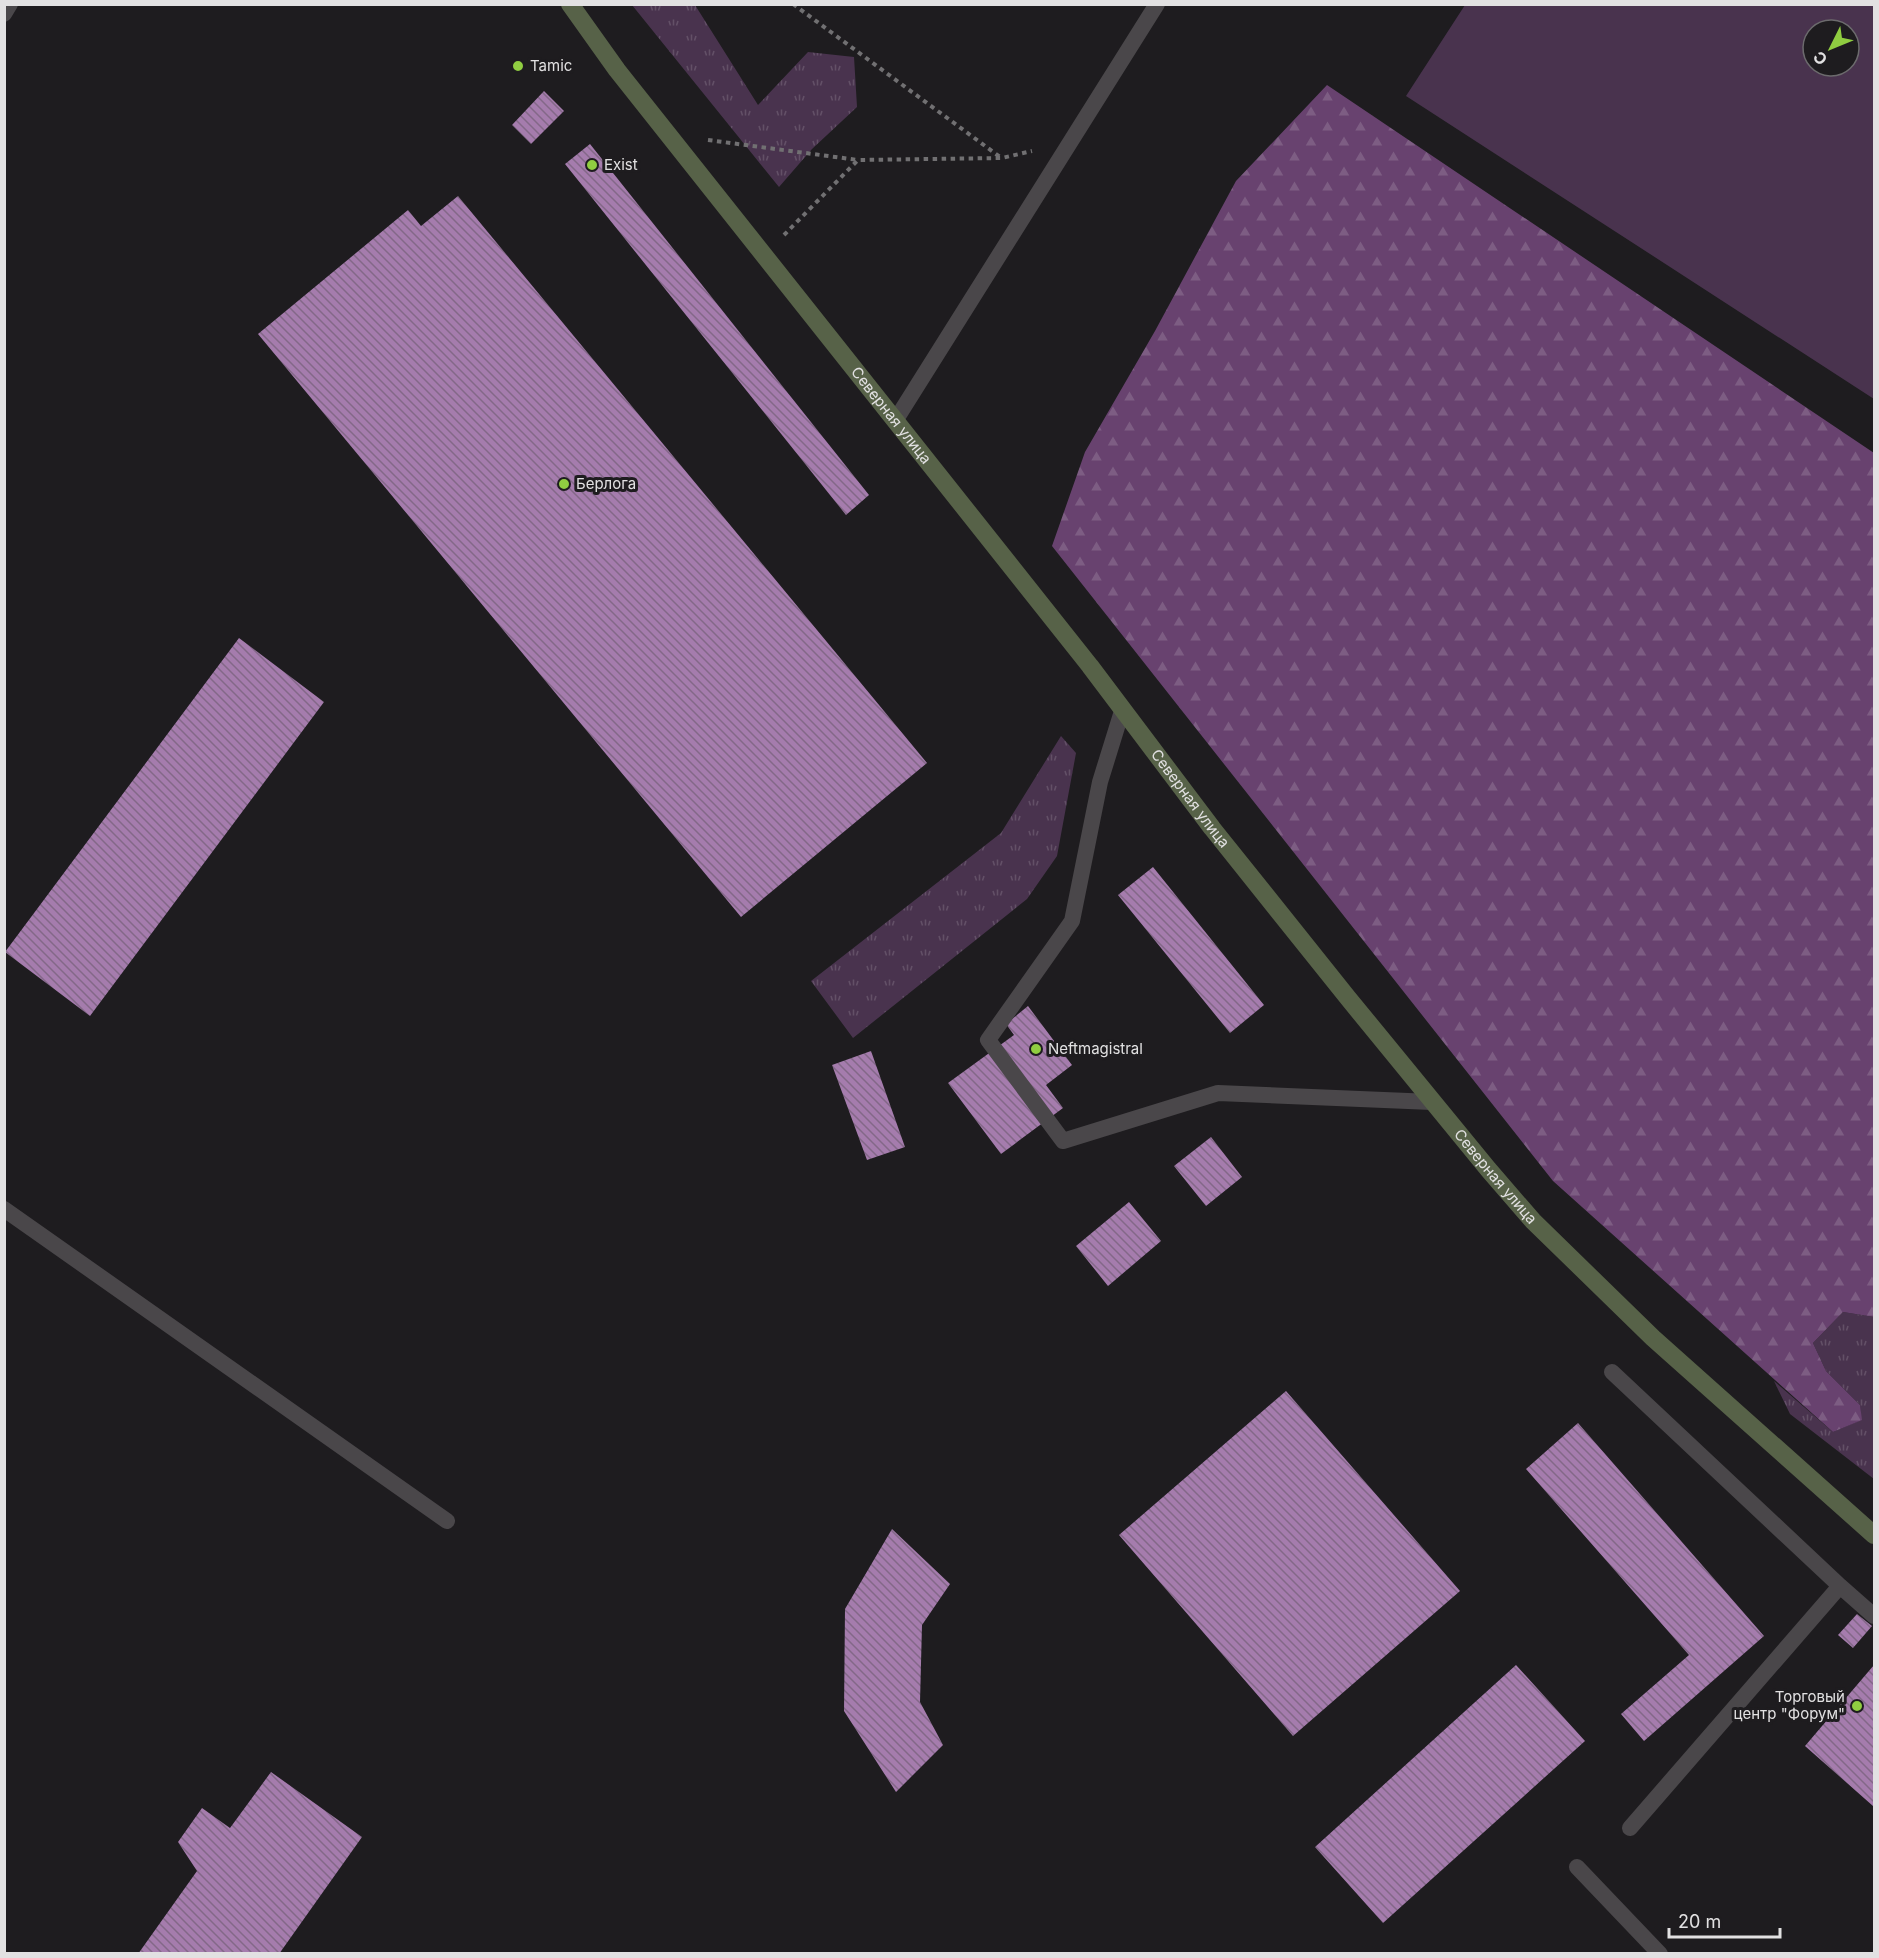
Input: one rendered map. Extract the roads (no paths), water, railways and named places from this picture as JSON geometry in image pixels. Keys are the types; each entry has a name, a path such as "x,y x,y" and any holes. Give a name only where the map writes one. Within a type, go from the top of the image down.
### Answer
{"main road":[{"name":"Северная улица","path":"570,4 617,70 1090,666 1122,711 1305,944 1432,1102 1533,1221 1653,1338 1875,1535"}],"lane":[{"path":"4,14 10,4"},
{"path":"895,421 1157,4"},
{"path":"1122,711 1100,782 1072,921 988,1040 1063,1141 1218,1093 1432,1102"},
{"path":"4,1209 447,1521"},
{"path":"1612,1372 1840,1586 1875,1616"},
{"path":"1630,1828 1840,1586"},
{"path":"1577,1867 1660,1953"}],"place":[{"name":"Tamic","path":"518,66"},
{"name":"Exist","path":"592,165"},
{"name":"Берлога","path":"564,484"},
{"name":"Neftmagistral","path":"1036,1049"},
{"name":"Торговый центр \"Форум\"","path":"1857,1706"}]}
